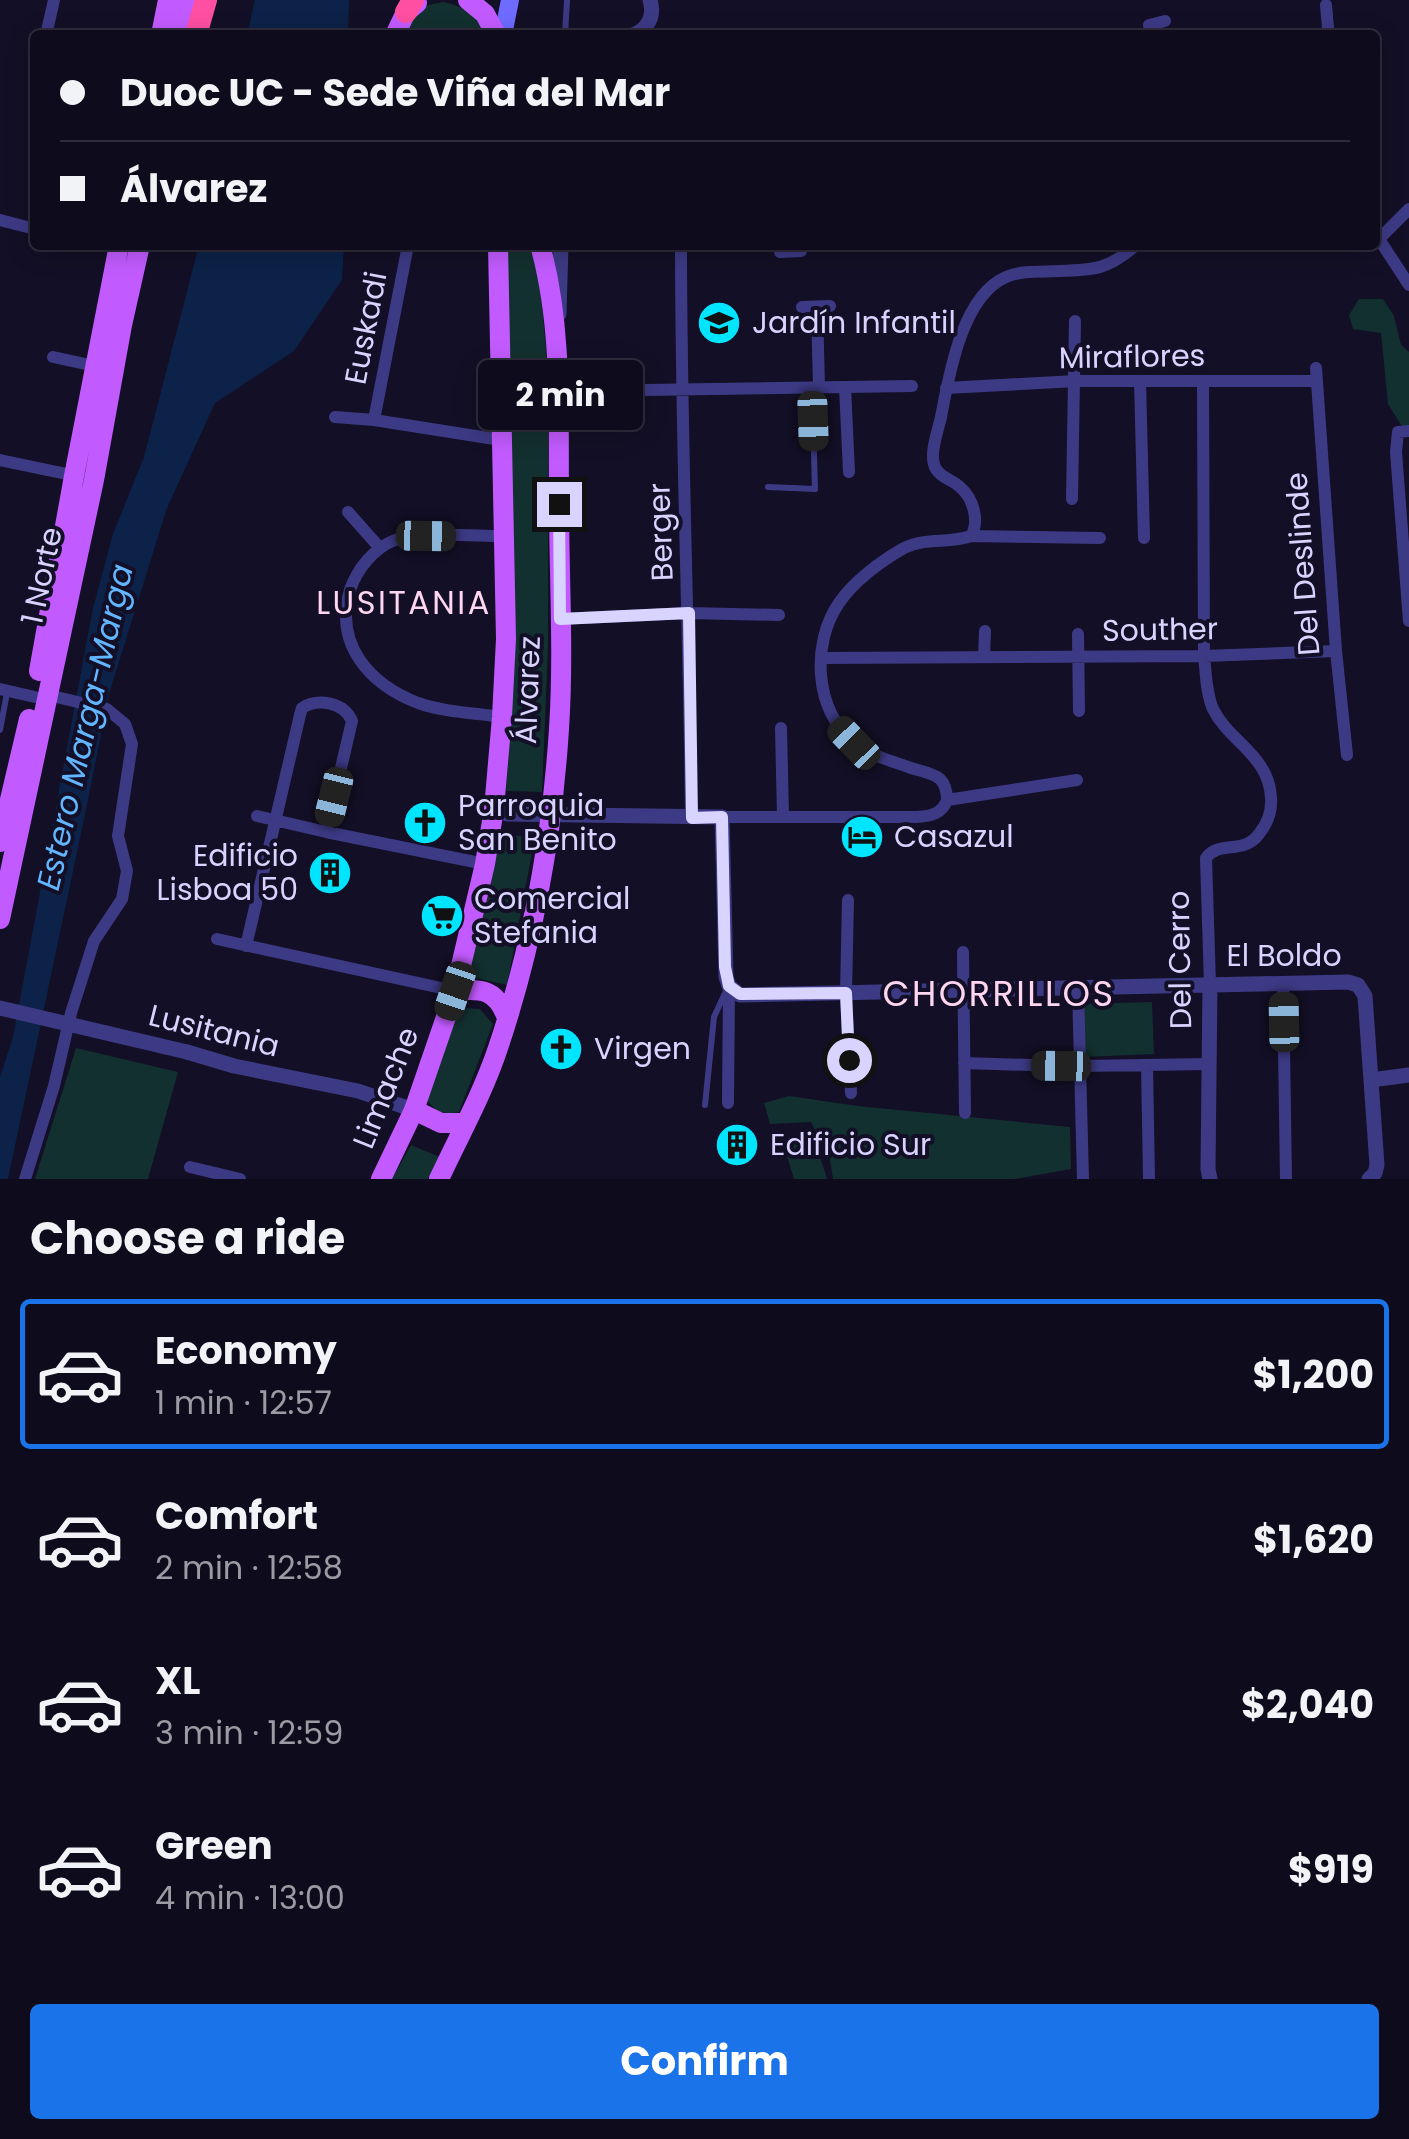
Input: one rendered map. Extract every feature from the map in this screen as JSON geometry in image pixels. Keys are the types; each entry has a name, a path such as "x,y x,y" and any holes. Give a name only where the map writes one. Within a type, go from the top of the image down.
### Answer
{"highway":[{"path":"197,30 206,0"}],"main road":[{"path":"162,30 168,0"},
{"path":"182,30 188,0"},
{"path":"468,0 486,14 497,30"},
{"path":"501,30 510,0"},
{"path":"398,30 414,4"},
{"name":"1 Norte","path":"0,919 50,697 84,478 112,250"},
{"name":"1 Norte","path":"84,478 139,250"},
{"name":"Limache","path":"381,1179 414,1110 455,991 494,809 506,639 498,250"},
{"name":"Álvarez","path":"439,1179 498,1049 526,954 542,883 551,814 559,726 557,391 548,280 541,250"},
{"name":"1 Norte","path":"0,842 11,773 50,697"},
{"path":"455,991 472,989 488,993 499,1000 507,1018"},
{"path":"414,1110 441,1123 465,1124"}],"street":[{"path":"47,30 54,0"},
{"path":"642,30 650,19 650,0"},
{"path":"1327,30 1329,2"},
{"path":"1150,30 1149,25 1165,20"},
{"path":"1380,233 1409,209"},
{"path":"0,220 30,228"},
{"path":"1380,241 1409,285"},
{"name":"Euskadi","path":"374,420 407,250"},
{"path":"556,353 562,250"},
{"name":"Berger","path":"682,250 681,391 692,818"},
{"path":"971,536 975,522 969,499 964,490 942,476 933,458 962,330 993,284 1019,272 1099,268 1119,260 1130,250"},
{"path":"802,307 824,307 816,387"},
{"path":"1072,499 1075,321"},
{"path":"52,357 95,366"},
{"name":"Del Deslinde","path":"1316,368 1347,755"},
{"path":"1140,381 1144,538"},
{"name":"Miraflores","path":"946,388 1140,381 1317,384"},
{"name":"Del Cerro","path":"1203,381 1204,656 1212,705 1266,772 1271,807 1258,837 1246,846 1210,852 1206,858 1210,1179"},
{"path":"846,386 849,472"},
{"path":"501,396 511,392 912,386"},
{"path":"335,417 502,440"},
{"path":"1403,432 1396,452 1409,621"},
{"path":"0,460 84,478"},
{"path":"348,512 379,547"},
{"path":"502,536 398,538 379,547 354,576 346,604 346,634 356,655 392,690 421,704 502,717"},
{"path":"494,809 507,814 692,818 930,816 945,807 944,784 936,776 878,757 854,743 830,713 823,694 821,658 828,623 840,602 881,563 922,541 971,536 1100,538"},
{"path":"560,619 689,613 778,615"},
{"path":"984,631 984,657"},
{"path":"1078,634 1079,711"},
{"name":"Souther","path":"821,658 1204,656 1336,651"},
{"path":"4,690 107,709 124,724 132,744 118,836 127,872 122,899 94,941 70,1013 54,1086 25,1179"},
{"path":"246,946 302,708 316,702 341,706 352,720 326,832"},
{"path":"781,728 783,816"},
{"path":"947,800 1077,780"},
{"path":"257,816 485,864"},
{"path":"722,817 725,967 729,986 728,1103"},
{"path":"848,900 850,1093"},
{"path":"218,939 455,991"},
{"path":"963,952 965,1113"},
{"name":"El Boldo","path":"729,986 740,994 1348,982 1358,985 1364,996 1371,1080"},
{"path":"1284,983 1286,1179"},
{"path":"1078,988 1083,1179"},
{"name":"Lusitania","path":"0,1008 234,1066 358,1091 414,1110"},
{"path":"964,1063 1061,1066"},
{"path":"1080,1066 1208,1064"},
{"path":"1147,1065 1149,1179"},
{"path":"1369,1179 1377,1165 1371,1080 1409,1075"},
{"path":"190,1167 240,1179"}],"lane":[{"path":"565,30 568,0"},
{"path":"768,486 814,488 816,387"},
{"path":"0,730 4,690"},
{"path":"705,1105 714,1016 729,986"}],"green space":[{"path":"443,2 457,6 469,12 482,30 403,30 420,7"},
{"path":"505,250 531,250 540,282 548,372 508,373"},
{"path":"1359,299 1383,299 1394,316 1401,345 1409,352 1409,426 1403,428 1388,404 1381,333 1353,329 1349,315"},
{"path":"511,416 548,416 548,648 542,792 506,791 512,714"},
{"path":"500,834 535,837 507,985 467,976"},
{"path":"1152,1002 1154,1054 1085,1057 1083,1004"},
{"path":"463,1008 480,1009 493,1024 459,1112 444,1113 426,1099 455,1015"},
{"path":"76,1048 178,1072 148,1179 35,1179"},
{"path":"789,1096 1070,1127 1071,1169 1014,1179 833,1179 830,1160 811,1122 770,1124 764,1103"},
{"path":"812,1131 827,1179 794,1179 782,1140"},
{"path":"411,1145 440,1157 428,1179 392,1179"}],"water":[{"path":"255,0 349,0 348,30 248,30"},
{"name":"Estero Marga-Marga","path":"198,250 344,250 342,280 294,351 215,403 167,508 109,694 8,1179 0,1179 0,1077 13,1037 93,608 113,534 144,457"}],"place":[{"name":"Jardín Infantil","path":"719,323"},
{"name":"Parroquia San Benito","path":"425,823"},
{"name":"Casazul","path":"862,837"},
{"name":"Edificio Lisboa 50","path":"330,873"},
{"name":"Comercial Stefania","path":"442,916"},
{"name":"Virgen","path":"561,1049"},
{"name":"Edificio Sur","path":"737,1145"}],"district":[{"name":"LUSITANIA","path":"404,603"},
{"name":"CHORRILLOS","path":"999,994"}],"route":[{"path":"559,504 560,619 689,613 692,818 722,817 725,967 729,986 740,994 846,993 849,1060"}]}
